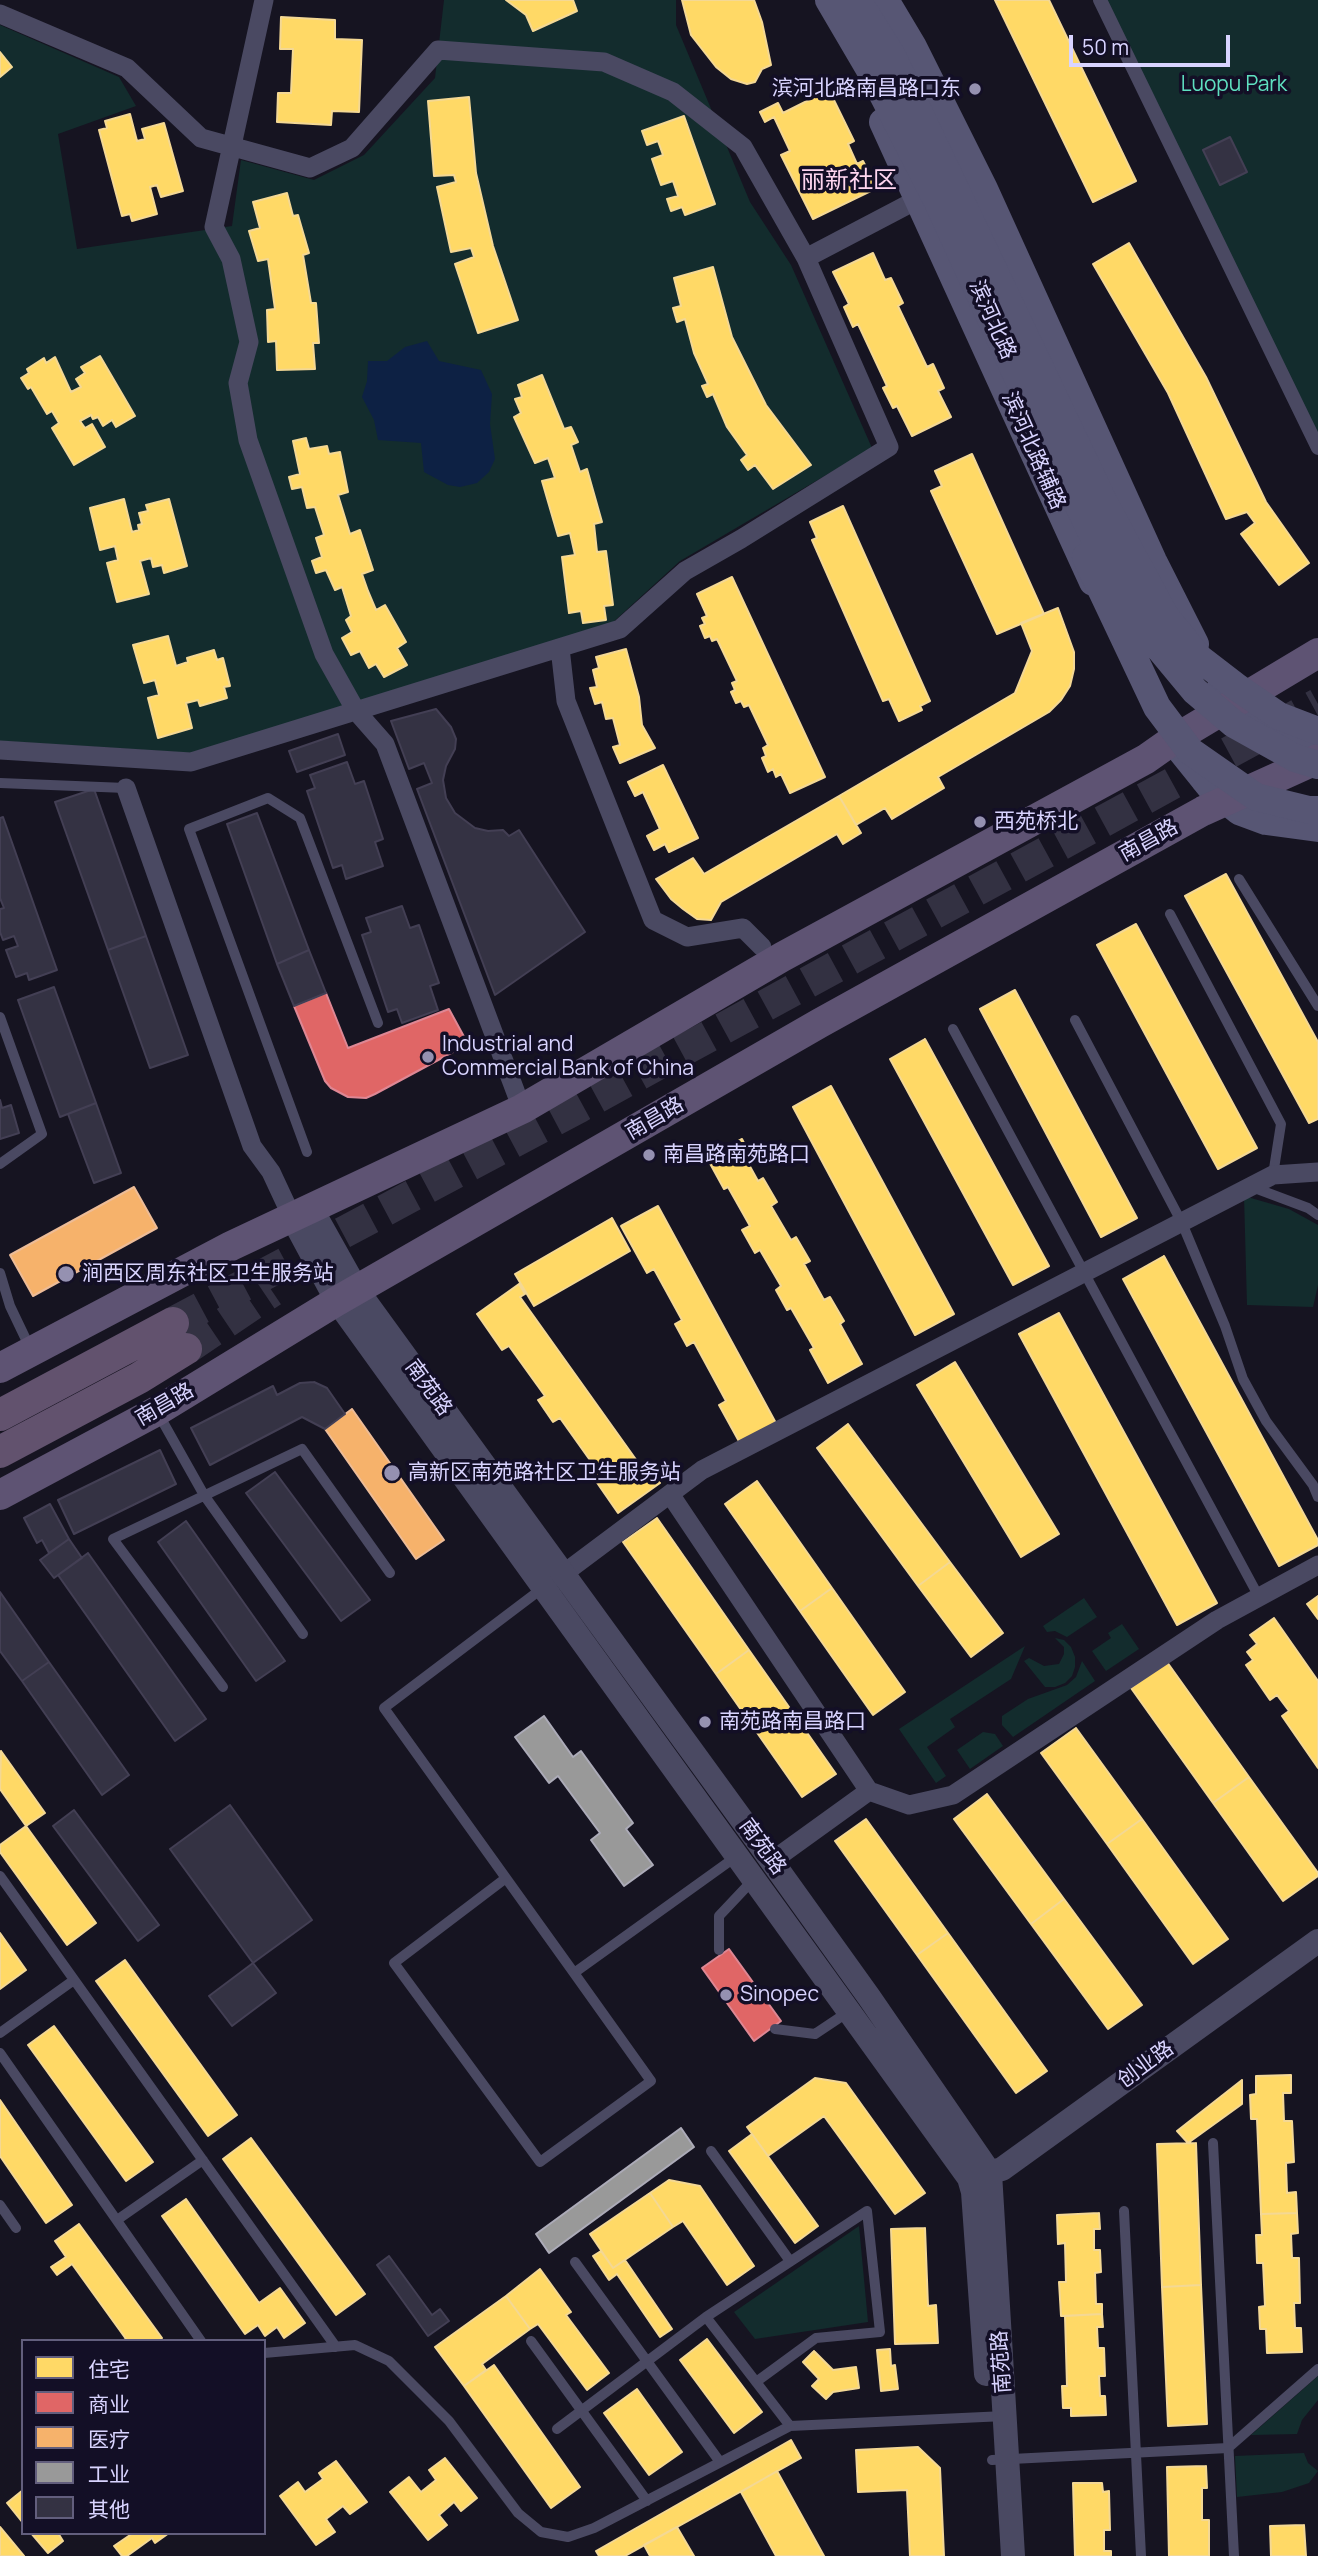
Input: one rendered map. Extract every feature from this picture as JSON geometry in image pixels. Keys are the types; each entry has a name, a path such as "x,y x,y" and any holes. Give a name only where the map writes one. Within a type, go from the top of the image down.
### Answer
{"highway":[{"name":"南昌路","path":"0,1416 179,1336 139,1378 0,1452"}],"main road":[{"name":"滨河北路辅路","path":"817,0 870,94 1096,591 1160,724 1212,789 1239,811 1266,821 1318,828"},
{"name":"滨河北路","path":"829,0 873,75 936,198 1092,533 1151,638 1195,691 1234,724 1295,758 1318,765"},
{"name":"滨河北路","path":"857,0 892,56 1104,503 1165,616 1199,658 1238,688 1279,716 1318,732"},
{"path":"885,0 912,47 962,176 1195,644 1234,703 1318,758"},
{"path":"873,75 994,355 1157,707 1191,751 1256,797 1318,810"},
{"path":"0,1367 231,1246 522,1109 782,957 1146,759 1318,653"},
{"name":"南昌路","path":"0,1495 157,1411 347,1295 820,1023 1225,800 1318,758"}],"street":[{"path":"264,0 214,227 231,259 249,342 238,383 248,440 324,654 356,711 385,744 522,1109"},
{"path":"1100,0 1318,448"},
{"path":"0,14 127,68 201,138 310,168 352,148 438,50 604,62 673,92 743,146 806,258 889,447 741,540 685,571 620,629 191,762 0,750"},
{"path":"806,258 962,176"},
{"path":"560,648 566,701 653,920 687,937 743,928 762,947"},
{"path":"126,788 252,1146 302,1213"},
{"path":"556,1579 702,1471 1273,1175 1318,1172"},
{"name":"南苑路","path":"302,1213 347,1295 762,1860 981,2183 1000,2460 1013,2556"},
{"path":"670,1494 869,1791 909,1805 953,1795 1217,1620 1318,1565"},
{"name":"南苑路","path":"556,1579 738,1855 762,1860"},
{"path":"762,1860 869,1791"},
{"name":"创业路","path":"981,2183 1318,1941"},
{"name":"创业路","path":"981,2183 1003,2186 1318,1956"},
{"name":"南苑路","path":"996,2556 1000,2460"}],"lane":[{"path":"0,783 126,788"},
{"path":"307,1152 189,829 268,798 300,818 378,1023"},
{"path":"1239,879 1318,1006"},
{"path":"1170,914 1281,1124 1273,1175"},
{"path":"0,1017 41,1134 0,1164"},
{"path":"1076,1020 1182,1223 1225,1326 1243,1379 1266,1422 1313,1485 1318,1497"},
{"path":"953,1029 1259,1597"},
{"path":"1252,1187 1308,1208 1318,1215"},
{"path":"0,1273 10,1306 31,1350"},
{"path":"157,1411 204,1495 303,1634"},
{"path":"223,1687 113,1539 303,1449 390,1573"},
{"path":"506,1878 394,1963 540,2162 651,2081 506,1878 384,1708 556,1579"},
{"path":"574,1973 738,1855"},
{"path":"719,1950 719,1916 762,1860"},
{"path":"0,1876 337,2347"},
{"path":"0,2033 74,1980"},
{"path":"775,2029 815,2034 859,2004"},
{"path":"0,2053 200,2339"},
{"path":"1213,2143 1234,2556"},
{"path":"711,2151 790,2262"},
{"path":"117,2220 203,2160"},
{"path":"0,2205 16,2228"},
{"path":"557,2429 706,2317 867,2210 880,2332 816,2338 756,2382"},
{"path":"1124,2211 1141,2556"},
{"path":"575,2262 720,2462"},
{"path":"706,2317 790,2426"},
{"path":"531,2341 647,2501"},
{"path":"266,2353 355,2345 389,2361 449,2421 518,2513 541,2532 568,2537 594,2528 790,2426 997,2416"},
{"path":"1000,2460 1228,2448 1318,2369"}],"green space":[{"path":"444,0 676,0 676,25 750,202 791,265 872,448 680,561 611,624 191,753 0,741 0,25 119,77 136,106 58,134 77,249 232,226 241,160 314,180 364,155 435,78"},
{"name":"Luopu Park","path":"1100,0 1318,0 1318,448"},
{"path":"1244,1196 1289,1209 1318,1225 1318,1285 1313,1307 1247,1305"},
{"path":"1084,1598 1097,1617 1067,1637 1055,1631 1047,1632 1043,1626"},
{"path":"1122,1624 1139,1649 1106,1671 1092,1651 1111,1638 1108,1633"},
{"path":"1055,1638 1064,1640 1071,1647 1075,1667 1072,1676 1065,1683 1045,1687 1024,1661 1029,1658 1044,1666 1059,1664 1064,1647"},
{"path":"1025,1646 1011,1679 950,1719 955,1727 927,1747 946,1776 936,1783 899,1729"},
{"path":"1082,1661 1095,1681 1013,1737 1002,1725 1002,1716 1028,1699 1067,1685 1076,1677"},
{"path":"983,1732 995,1734 1003,1746 970,1769 957,1750"},
{"path":"859,2226 868,2322 755,2339 734,2312"},
{"path":"1318,2376 1318,2400 1302,2420 1297,2434 1251,2435"},
{"path":"1304,2453 1308,2463 1318,2471 1309,2483 1282,2492 1237,2497 1235,2456"}],"water":[{"path":"427,341 439,361 481,370 492,394 490,424 495,459 489,472 477,483 460,487 448,485 424,472 421,443 378,440 374,420 362,397 367,381 368,361 387,361 405,347"}],"building: 住宅":[{"path":"506,0 573,0 577,11 533,31 526,15"},
{"path":"682,0 754,0 762,22 771,65 762,69 755,82 747,84 731,79 716,67 691,35"},
{"path":"995,0 1049,0 1136,181 1093,202"},
{"path":"281,17 335,20 335,39 362,40 359,112 332,111 331,125 277,122 278,93 291,93 293,49 280,49"},
{"path":"0,52 12,67 0,77"},
{"path":"829,90 854,141 848,144 857,164 863,161 877,188 813,219 781,155 790,151 774,117 765,122 760,112 778,103 783,113"},
{"path":"469,97 476,173 493,246 518,320 478,333 455,264 474,257 471,248 451,252 437,187 456,182 454,175 434,176 428,101"},
{"path":"130,114 137,141 145,139 142,129 164,123 183,191 161,197 157,185 150,187 157,214 132,221 130,214 122,216 99,130 107,128 105,121"},
{"path":"684,116 715,204 685,215 682,207 671,211 667,199 678,196 673,181 661,185 652,159 663,155 658,141 647,145 642,131"},
{"path":"287,193 293,216 298,215 309,253 303,255 311,303 316,303 319,343 313,343 315,369 277,370 276,341 268,342 267,310 275,309 268,259 258,261 249,231 260,228 253,202"},
{"path":"1129,243 1206,377 1266,502 1309,563 1279,585 1241,534 1255,523 1247,512 1226,519 1168,393 1093,264"},
{"path":"873,253 885,280 891,278 903,303 898,306 927,367 933,364 944,388 938,391 951,417 912,436 897,406 893,408 883,388 887,386 858,324 853,327 844,307 849,304 833,272"},
{"path":"713,267 732,337 766,405 811,465 773,489 755,465 748,470 741,460 747,455 727,427 713,394 707,397 702,386 708,384 694,353 685,319 677,322 673,308 681,306 674,278"},
{"path":"100,356 135,416 116,427 112,420 103,426 98,417 93,419 91,415 80,421 85,428 92,424 105,447 74,465 52,428 59,423 52,411 47,414 31,387 28,389 21,378 29,373 27,369 44,358 46,363 55,357 71,392 81,387 76,379 85,373 81,367"},
{"path":"542,375 564,429 571,427 578,442 571,445 580,472 587,469 602,522 594,524 597,552 606,551 613,605 604,606 606,620 583,623 581,611 569,613 562,557 575,555 570,533 558,536 542,481 555,478 548,458 535,463 514,417 521,413 515,399 522,397 518,385"},
{"path":"306,438 309,449 327,446 329,454 340,452 348,492 338,495 350,534 360,530 373,570 362,574 376,610 385,605 406,642 397,648 407,665 384,677 376,664 369,668 360,651 351,655 342,638 352,632 346,620 351,616 342,587 335,590 326,570 316,573 312,561 322,557 316,538 324,535 315,507 307,508 302,487 292,489 289,477 300,474 293,441"},
{"path":"972,454 1044,614 997,634 931,491 942,486 935,471"},
{"path":"124,499 132,532 139,530 138,525 142,524 139,513 148,511 146,505 169,499 187,566 164,573 162,565 153,567 151,558 140,561 149,594 117,602 107,563 118,560 115,546 100,550 90,508"},
{"path":"843,506 930,701 920,706 922,710 899,721 889,699 883,701 812,540 817,538 810,522"},
{"path":"732,577 825,777 790,793 781,774 776,777 773,769 768,772 762,758 766,756 763,748 768,745 749,705 744,707 741,701 736,703 731,692 735,690 732,683 737,681 717,639 712,641 710,636 705,638 700,626 705,624 702,618 707,616 697,594"},
{"path":"1058,608 1074,652 1070,686 1061,700 1049,712 938,777 944,788 892,819 885,808 856,825 839,796 1015,693 1032,651 1021,623"},
{"path":"168,636 176,666 188,662 187,658 214,650 217,660 223,658 230,686 224,687 227,698 200,706 198,700 186,703 192,728 158,738 148,698 159,695 155,680 144,683 133,645"},
{"path":"626,649 639,697 642,725 655,748 620,763 613,747 620,745 613,718 606,719 602,702 595,704 590,688 597,687 593,670 599,668 596,657"},
{"path":"663,765 698,838 669,852 665,844 654,850 647,836 660,829 643,792 635,796 628,782"},
{"path":"839,796 861,833 843,844 837,834 721,902 711,920 697,919 683,909 671,899 656,879 693,858 704,874"},
{"path":"1226,874 1318,1042 1318,1119 1309,1123 1185,896"},
{"path":"1136,924 1257,1148 1218,1169 1097,945"},
{"path":"1015,990 1137,1218 1101,1237 980,1009"},
{"path":"925,1039 1049,1266 1013,1285 890,1059"},
{"path":"831,1086 954,1314 915,1335 793,1107"},
{"path":"742,1139 747,1149 742,1152 758,1181 763,1178 777,1202 771,1206 791,1240 796,1237 810,1261 804,1264 824,1300 830,1297 844,1321 840,1324 862,1364 828,1383 810,1350 814,1348 791,1308 787,1310 776,1290 781,1286 760,1250 755,1253 742,1230 750,1226 728,1187 724,1189 707,1158"},
{"path":"658,1206 777,1425 741,1445 719,1405 726,1401 694,1342 687,1346 675,1324 682,1320 654,1269 647,1273 621,1226"},
{"path":"612,1218 630,1251 534,1306 515,1274"},
{"path":"1164,1256 1318,1540 1318,1545 1279,1566 1123,1279"},
{"path":"519,1284 525,1294 520,1297 647,1475 652,1471 660,1483 618,1513 591,1474 597,1470 560,1418 553,1422 538,1400 545,1396 509,1346 502,1350 477,1314"},
{"path":"1059,1313 1217,1603 1177,1625 1019,1334"},
{"path":"955,1362 1059,1534 1021,1557 917,1385"},
{"path":"848,1424 950,1562 918,1586 817,1448"},
{"path":"757,1481 832,1588 800,1611 725,1504"},
{"path":"657,1518 749,1650 716,1674 623,1542"},
{"path":"950,1562 1003,1633 971,1657 918,1586"},
{"path":"832,1588 905,1692 873,1715 800,1611"},
{"path":"1318,1596 1318,1619 1307,1604"},
{"path":"1274,1618 1318,1681 1318,1768 1282,1716 1289,1711 1277,1695 1270,1700 1246,1665 1253,1660 1247,1652 1257,1644 1250,1635"},
{"path":"749,1650 836,1774 802,1797 716,1674"},
{"path":"1167,1662 1249,1777 1213,1803 1131,1688"},
{"path":"1076,1728 1142,1819 1107,1844 1041,1753"},
{"path":"1,1751 45,1813 26,1826 0,1789"},
{"path":"1249,1777 1318,1873 1318,1876 1283,1901 1213,1803"},
{"path":"987,1794 1064,1899 1031,1924 954,1819"},
{"path":"866,1819 948,1933 917,1955 835,1841"},
{"path":"1142,1819 1228,1939 1193,1964 1107,1844"},
{"path":"26,1826 96,1923 67,1945 0,1852 0,1845"},
{"path":"1064,1899 1142,2005 1108,2029 1031,1924"},
{"path":"0,1933 26,1970 0,1989"},
{"path":"948,1933 1047,2071 1016,2093 917,1955"},
{"path":"125,1960 237,2115 208,2136 96,1981"},
{"path":"54,2026 153,2162 126,2181 28,2045"},
{"path":"1291,2075 1291,2093 1283,2093 1284,2121 1292,2121 1294,2162 1286,2163 1287,2193 1296,2192 1297,2213 1261,2214 1257,2119 1251,2119 1250,2095 1256,2094 1256,2076"},
{"path":"815,2078 846,2083 925,2193 895,2214 824,2116 768,2156 747,2127"},
{"path":"1242,2080 1242,2104 1188,2143 1177,2131"},
{"path":"0,2100 72,2205 46,2223 0,2156"},
{"path":"752,2134 818,2226 795,2243 729,2151"},
{"path":"251,2138 365,2294 336,2315 223,2159"},
{"path":"1196,2143 1201,2285 1162,2287 1157,2144"},
{"path":"669,2180 700,2186 754,2266 727,2285 683,2221 673,2227 650,2193"},
{"path":"650,2193 673,2227 613,2268 590,2234"},
{"path":"186,2199 259,2303 280,2288 305,2323 284,2338 277,2327 265,2336 258,2325 245,2334 162,2216"},
{"path":"1099,2213 1100,2229 1094,2229 1094,2250 1100,2250 1101,2272 1095,2273 1096,2304 1102,2304 1102,2314 1061,2316 1059,2282 1066,2282 1065,2243 1058,2244 1057,2215"},
{"path":"1297,2213 1298,2233 1291,2234 1292,2258 1299,2258 1300,2303 1294,2303 1295,2328 1301,2328 1302,2352 1267,2353 1266,2329 1260,2329 1259,2307 1265,2306 1263,2263 1257,2263 1256,2235 1262,2235 1261,2214"},
{"path":"79,2224 162,2338 126,2339 72,2264 57,2275 51,2267 66,2257 55,2241"},
{"path":"925,2228 928,2306 936,2305 938,2343 895,2344 891,2229"},
{"path":"601,2251 613,2268 625,2260 672,2329 660,2337 617,2274 609,2280 593,2256"},
{"path":"540,2269 571,2312 566,2315 609,2373 587,2390 538,2324 530,2329 506,2296"},
{"path":"1201,2285 1207,2424 1168,2426 1162,2287"},
{"path":"506,2296 530,2329 482,2364 486,2370 464,2386 435,2347"},
{"path":"1102,2314 1103,2327 1097,2327 1098,2348 1104,2348 1105,2376 1099,2376 1100,2396 1105,2396 1106,2415 1071,2416 1071,2408 1063,2408 1062,2386 1067,2386 1065,2316"},
{"path":"707,2339 762,2412 734,2433 680,2360"},
{"path":"890,2349 891,2366 895,2365 898,2389 881,2391 877,2350"},
{"path":"814,2351 833,2370 856,2367 859,2388 833,2392 826,2399 812,2386 819,2379 803,2362"},
{"path":"494,2365 580,2487 551,2508 464,2386"},
{"path":"637,2389 682,2452 649,2475 604,2413"},
{"path":"791,2440 801,2458 625,2556 599,2556 596,2551"},
{"path":"918,2447 940,2468 944,2556 910,2556 907,2490 858,2492 856,2450"},
{"path":"445,2458 477,2498 461,2511 454,2502 439,2515 447,2525 428,2540 390,2492 409,2477 421,2492 436,2480 429,2470"},
{"path":"336,2461 367,2502 350,2514 343,2506 326,2519 335,2532 316,2545 280,2496 298,2482 305,2492 323,2479 319,2473"},
{"path":"1206,2466 1207,2488 1202,2488 1202,2520 1209,2520 1209,2556 1169,2556 1167,2467"},
{"path":"777,2471 824,2556 776,2556 741,2492"},
{"path":"1073,2483 1102,2483 1103,2492 1109,2491 1110,2530 1104,2530 1104,2551 1111,2551 1111,2556 1075,2556"},
{"path":"21,2492 21,2520 7,2503"},
{"path":"1304,2525 1306,2556 1271,2556 1270,2526"},
{"path":"0,2527 24,2556 0,2556"},
{"path":"677,2527 694,2556 650,2556 644,2545"},
{"path":"33,2535 59,2535 63,2541 48,2553"},
{"path":"130,2535 166,2535 155,2543 152,2538 127,2556 122,2556 114,2546"}],"building: 商业":[{"path":"326,993 348,1048 449,1009 468,1044 366,1098 348,1097 331,1088 325,1081 294,1006"},
{"path":"729,1949 781,2021 754,2041 702,1968"}],"building: 医疗":[{"path":"134,1187 157,1228 33,1296 10,1255"},
{"path":"352,1409 444,1540 416,1559 325,1429"}],"building: 工业":[{"path":"544,1716 573,1757 581,1751 633,1823 626,1829 653,1865 624,1886 591,1840 600,1833 558,1776 549,1783 515,1737"},
{"path":"681,2128 694,2147 549,2253 536,2234"}],"building: 其他":[{"path":"1230,137 1247,172 1220,185 1203,150"},
{"path":"436,709 451,727 456,739 443,780 446,798 455,813 475,828 503,830 509,836 519,830 585,932 495,995 417,789 432,783 424,763 409,769 391,721"},
{"path":"338,734 345,755 297,772 289,751"},
{"path":"347,762 355,784 364,781 383,839 375,842 383,866 346,879 342,865 333,868 307,791 315,788 310,775"},
{"path":"94,789 146,936 108,950 55,802"},
{"path":"257,813 309,950 277,964 227,824"},
{"path":"3,817 57,970 29,980 27,973 16,977 6,950 18,946 14,936 3,940 0,932 0,909 4,908 0,898 0,818"},
{"path":"402,906 410,928 419,925 439,983 430,986 438,1010 402,1023 397,1009 388,1012 362,935 371,932 366,918"},
{"path":"146,936 188,1055 150,1068 108,950"},
{"path":"309,950 326,993 294,1006 277,964"},
{"path":"54,987 96,1103 60,1117 18,1000"},
{"path":"0,1100 2,1108 11,1105 19,1133 0,1139"},
{"path":"96,1103 121,1173 94,1183 68,1114"},
{"path":"314,1382 327,1388 345,1414 325,1429 302,1417 210,1465 191,1428 273,1386 277,1395 300,1383"},
{"path":"160,1450 176,1484 74,1534 58,1500"},
{"path":"275,1472 370,1600 341,1621 246,1493"},
{"path":"50,1504 69,1539 49,1553 42,1540 37,1543 24,1518"},
{"path":"186,1521 285,1661 256,1681 158,1542"},
{"path":"69,1539 82,1558 54,1578 40,1560"},
{"path":"88,1553 206,1719 175,1741 58,1575"},
{"path":"0,1592 49,1662 22,1681 0,1651"},
{"path":"49,1662 129,1775 102,1795 22,1681"},
{"path":"230,1805 312,1920 253,1963 170,1849"},
{"path":"74,1810 159,1925 138,1941 53,1826"},
{"path":"253,1963 276,1993 232,2026 209,1996"},
{"path":"389,2256 432,2315 440,2309 449,2321 428,2336 377,2265"}],"tunnel":[{"path":"173,1323 579,1107 1318,704"},
{"path":"186,1349 272,1291"}],"place":[{"name":"滨河北路南昌路口东","path":"975,89"},
{"name":"西苑桥北","path":"980,822"},
{"name":"Industrial and Commercial Bank of China","path":"428,1057"},
{"name":"南昌路南苑路口","path":"649,1155"},
{"name":"涧西区周东社区卫生服务站","path":"66,1274"},
{"name":"高新区南苑路社区卫生服务站","path":"392,1473"},
{"name":"南苑路南昌路口","path":"705,1722"},
{"name":"Sinopec","path":"726,1995"}],"district":[{"name":"丽新社区","path":"849,181"}]}
